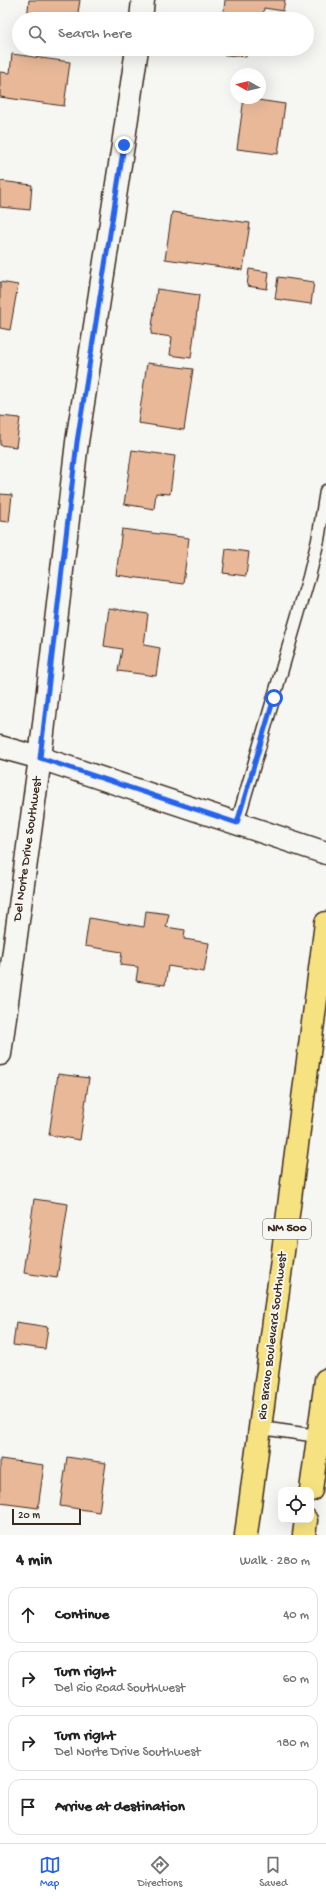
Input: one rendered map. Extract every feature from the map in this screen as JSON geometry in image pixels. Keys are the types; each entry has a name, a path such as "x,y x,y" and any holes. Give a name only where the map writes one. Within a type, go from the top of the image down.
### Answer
{"main road":[{"name":"Rio Bravo Boulevard Southwest","path":"246,1535 326,923"},
{"path":"310,1487 326,1380"},
{"path":"304,1535 306,1523"}],"street":[{"path":"142,12 143,0"},
{"name":"Del Norte Drive Southwest","path":"0,1054 40,758 77,442 124,145 136,56"},
{"path":"0,746 326,853"}],"lane":[{"path":"237,823 309,577 318,540 326,491"},
{"path":"261,1428 318,1436"}],"building":[{"path":"29,0 80,0 78,12 28,12"},
{"path":"225,0 285,0 283,11 264,8 263,12 224,12"},
{"path":"12,54 12,56 26,56 70,62 64,106 0,97 0,72 10,73"},
{"path":"266,101 285,104 278,154 237,149 243,104 266,104"},
{"path":"0,181 32,185 30,210 0,207"},
{"path":"172,212 250,223 243,270 165,259"},
{"path":"249,269 269,272 267,289 247,286"},
{"path":"278,277 314,282 311,304 275,299"},
{"path":"0,282 18,285 10,330 0,328"},
{"path":"157,289 199,295 191,358 170,355 172,337 151,334"},
{"path":"147,363 193,369 184,430 138,423"},
{"path":"0,416 20,418 16,447 0,445"},
{"path":"132,450 175,456 170,494 156,493 154,509 124,504"},
{"path":"0,494 12,495 9,522 0,521"},
{"path":"122,529 189,538 183,584 116,575"},
{"path":"226,549 249,552 246,576 223,573"},
{"path":"109,608 148,614 144,645 160,648 156,676 118,671 122,649 104,646"},
{"path":"146,911 169,914 166,927 185,930 184,939 209,943 204,972 168,966 165,985 136,981 138,967 120,965 122,952 85,946 89,918 144,927"},
{"path":"58,1074 89,1078 80,1140 49,1135"},
{"path":"34,1199 68,1204 57,1278 24,1273"},
{"path":"16,1322 48,1327 45,1349 13,1345"},
{"path":"67,1457 106,1463 99,1512 60,1506"},
{"path":"0,1459 44,1465 38,1508 0,1503"}],"route":[{"path":"124,145 77,442 40,758 237,823 274,698"}]}
